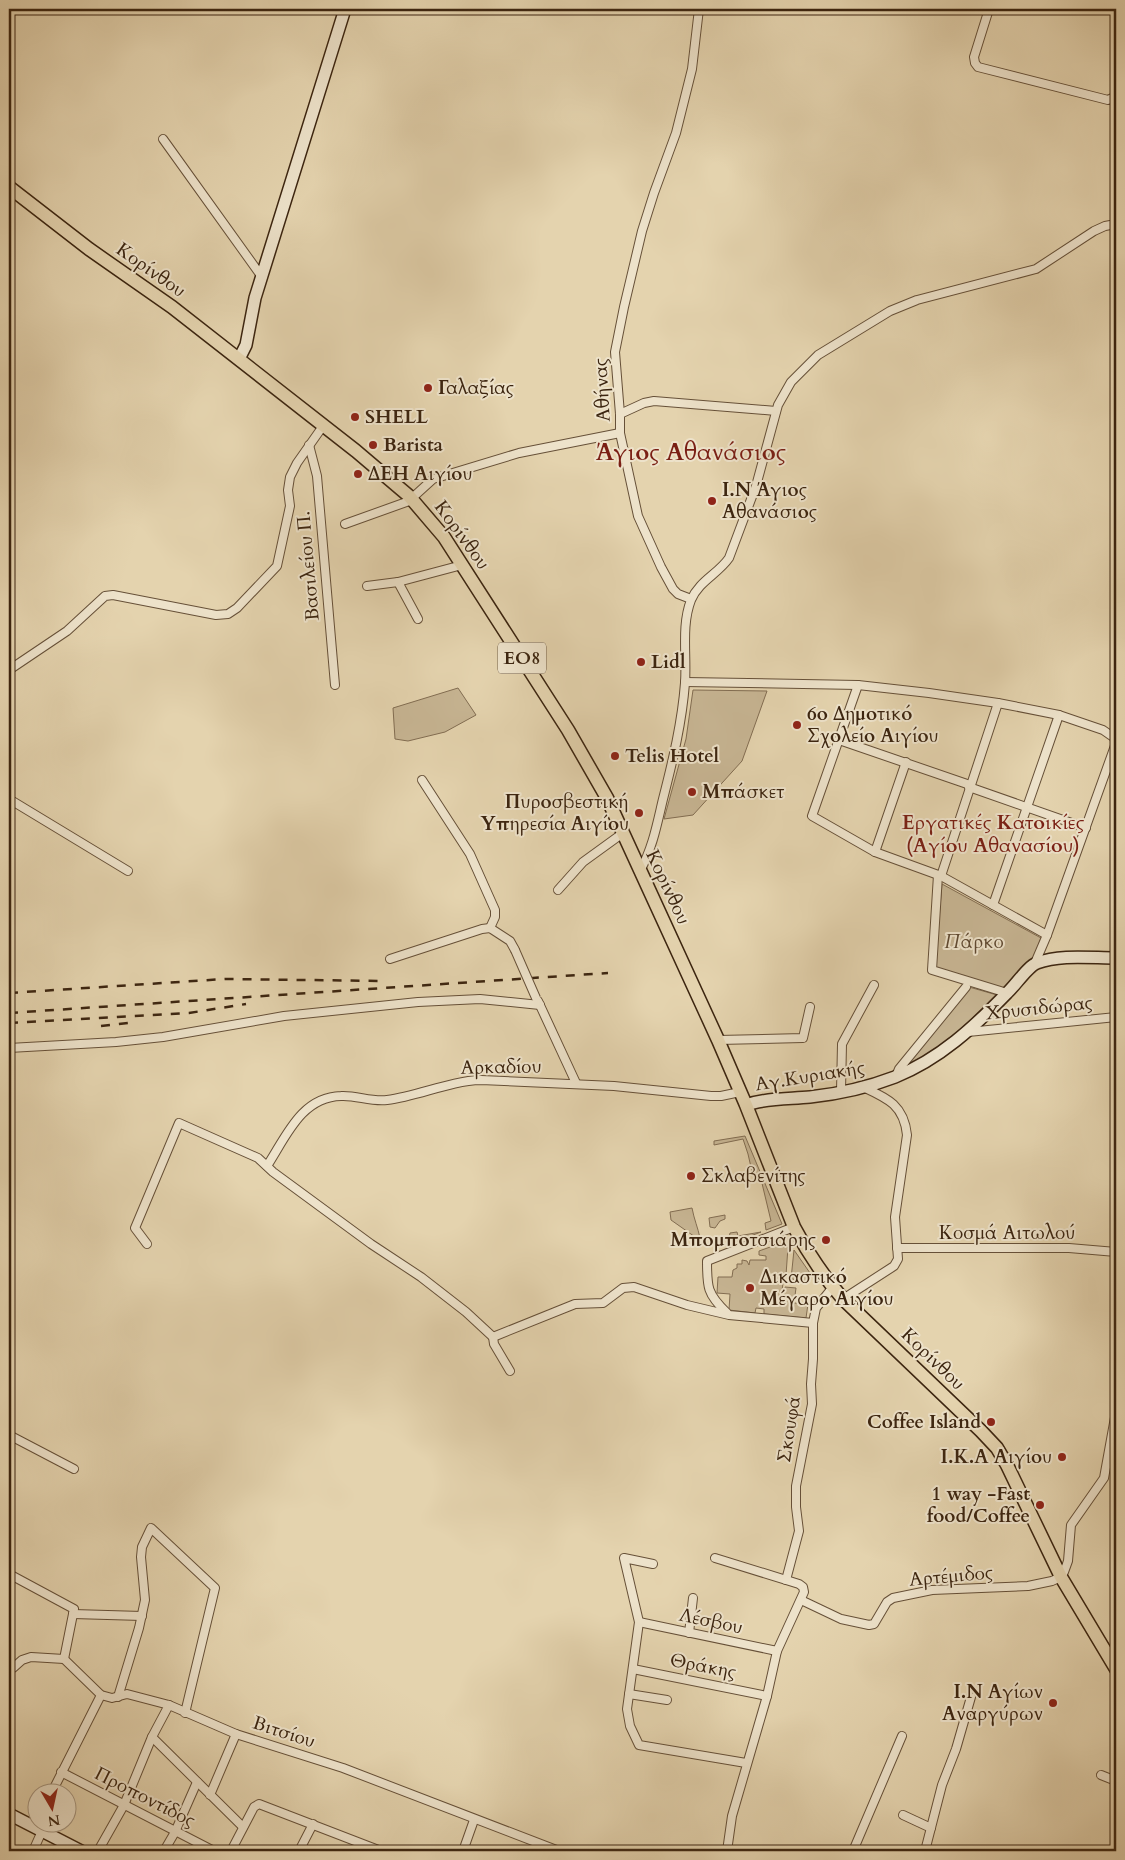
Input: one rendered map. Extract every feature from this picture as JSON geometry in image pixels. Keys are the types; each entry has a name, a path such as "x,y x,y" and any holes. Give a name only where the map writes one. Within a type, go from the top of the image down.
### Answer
{"main road":[{"path":"239,359 246,345 252,311 344,9"},
{"name":"Κορίνθου","path":"9,187 82,244 172,307 379,470 412,499 439,531 462,564 586,760 623,833 718,1040 746,1104 794,1227 833,1288 843,1299 982,1431 997,1448 1061,1577 1116,1669"},
{"path":"1035,963 1061,958 1116,958"},
{"name":"Αγ.Κυριακής","path":"746,1104 764,1100 809,1097 862,1086 896,1076 937,1056 966,1032 1035,963"},
{"path":"9,1814 28,1823"},
{"path":"47,1832 81,1851"}],"street":[{"name":"Αθήνας","path":"692,600 678,594 673,589 644,534 638,516 620,433 615,352 630,279 654,193 678,124 692,69 699,9"},
{"path":"989,9 974,57 978,67 1108,100 1116,96"},
{"path":"163,139 262,277"},
{"path":"640,870 650,853 678,738 685,682 686,617 696,591 729,558 756,486 776,411 785,391 798,374 818,355 890,310 917,300 1036,269 1094,231 1116,224"},
{"path":"620,414 644,403 654,401 776,411"},
{"path":"9,670 67,631 105,596 113,595 216,614 228,614 233,611 277,566 290,506 288,490 290,477 297,463 323,426"},
{"path":"344,524 412,499 433,479 519,453 620,433"},
{"name":"Βασιλείου Π.","path":"309,445 317,476 335,685"},
{"path":"367,586 398,582 462,564"},
{"path":"398,582 418,619"},
{"path":"685,682 858,685 928,693 998,703 1059,716 1103,730 1116,739"},
{"path":"858,685 812,816 875,852 940,875 1047,935"},
{"path":"998,703 940,875 932,970 1007,993"},
{"path":"993,905 1059,716"},
{"path":"839,740 906,762 1086,828"},
{"path":"1035,963 1047,935 1116,743"},
{"path":"875,852 906,762"},
{"path":"422,780 470,854 496,910 490,928"},
{"path":"9,799 128,871"},
{"path":"558,890 583,862 623,833"},
{"path":"390,959 482,929 490,928 510,941 576,1083"},
{"path":"841,1091 842,1044 874,985"},
{"path":"896,1076 899,1069 966,987"},
{"path":"9,1048 116,1042 163,1037 284,1016 418,1002 480,999 538,1001"},
{"path":"718,1040 803,1038 810,1007"},
{"name":"Χρυσιδώρας","path":"966,1032 1116,1017"},
{"name":"Αρκαδίου","path":"267,1166 300,1114 317,1102 329,1097 351,1096 386,1100 474,1080 576,1083 710,1096 740,1092"},
{"path":"843,1299 894,1266 898,1259 896,1217 907,1135 906,1126 903,1118 887,1098 862,1086"},
{"path":"147,1244 135,1228 179,1123 258,1158 273,1172 370,1244 421,1277 466,1312 493,1337 494,1344 510,1371"},
{"path":"729,1315 721,1308 707,1287 707,1261 794,1227"},
{"name":"Κοσμά Αιτωλού","path":"897,1248 1069,1248 1116,1252"},
{"path":"493,1337 575,1304 603,1303 627,1287 634,1286 687,1305 729,1315 813,1323"},
{"name":"Σκουφά","path":"786,1580 799,1531 796,1486 811,1409 813,1323 816,1308 833,1288"},
{"path":"1061,1577 1068,1560 1071,1525 1104,1478 1116,1412"},
{"path":"9,1435 74,1469"},
{"path":"118,1697 142,1616 145,1600 141,1556 142,1547 151,1528 215,1588 185,1712"},
{"path":"653,1564 624,1558 639,1622 627,1709 630,1726 639,1745 746,1763"},
{"path":"714,1558 803,1586 804,1592 777,1651 767,1696 732,1816 727,1851"},
{"path":"9,1574 74,1609 64,1658"},
{"name":"Αρτέμιδος","path":"801,1600 841,1619 874,1624 887,1602 893,1598 932,1590 1028,1586 1061,1577"},
{"path":"689,1633 693,1598"},
{"path":"73,1614 142,1616"},
{"name":"Λέσβου","path":"639,1622 777,1651"},
{"path":"9,1668 13,1668 22,1660 31,1657 64,1658 101,1695 56,1782"},
{"name":"Θράκης","path":"632,1669 767,1696"},
{"name":"Βιτσίου","path":"101,1695 112,1698 127,1694 168,1705 236,1734 343,1768 474,1820 559,1851"},
{"path":"629,1694 667,1700"},
{"path":"924,1851 942,1785 956,1749 971,1697"},
{"path":"98,1851 124,1805 168,1705"},
{"path":"210,1794 236,1734"},
{"path":"853,1851 902,1736"},
{"path":"152,1738 243,1827"},
{"name":"Προποντίδος","path":"61,1772 214,1851"},
{"path":"1101,1775 1116,1781"},
{"path":"164,1851 176,1832 197,1782"},
{"path":"231,1851 254,1807 259,1804 381,1851"},
{"path":"903,1815 931,1828"},
{"path":"463,1851 474,1820"},
{"path":"299,1851 313,1824"},
{"path":"34,1851 37,1832"}],"green space":[{"path":"458,688 476,715 445,732 408,741 395,739 393,708"},
{"path":"693,690 767,691 742,761 693,815 664,819 686,739"},
{"name":"Πάρκο","path":"942,884 1041,938 1033,959 1005,989 935,967"},
{"path":"969,987 997,995 952,1037 926,1057 907,1065"},
{"path":"745,1136 782,1224 766,1230 765,1223 771,1221 760,1175 753,1176 743,1139 714,1145 714,1141"},
{"path":"692,1208 700,1238 698,1239 671,1220 670,1212"},
{"path":"725,1215 725,1219 720,1221 715,1228 710,1227 709,1218"},
{"path":"737,1232 738,1236 761,1232 732,1243 729,1238 730,1233"},
{"name":"Δικαστικό Μέγαρο Αιγίου","path":"773,1246 788,1247 786,1275 784,1275 782,1291 784,1292 785,1287 796,1288 794,1303 808,1304 806,1318 764,1314 764,1309 756,1308 755,1313 729,1310 730,1294 717,1293 718,1277 732,1277 733,1270 737,1268 737,1264 742,1264 742,1260 747,1261 749,1265 750,1260 766,1260 766,1256 759,1255 759,1251"},
{"path":"794,1250 810,1273 810,1281 791,1279"}],"railway":[{"path":"9,1013 608,973"},
{"path":"9,993 225,979 386,981"},
{"path":"9,1023 189,1013 246,1004"},
{"path":"101,1026 136,1022"}],"place":[{"name":"Γαλαξίας","path":"428,388"},
{"name":"SHELL","path":"355,417"},
{"name":"Barista","path":"373,445"},
{"name":"ΔΕΗ Αιγίου","path":"358,474"},
{"name":"Ι.Ν Άγιος Αθανάσιος","path":"712,501"},
{"name":"Lidl","path":"641,662"},
{"name":"6ο Δημοτικό Σχολείο Αιγίου","path":"797,725"},
{"name":"Telis Hotel","path":"615,756"},
{"name":"Μπάσκετ","path":"692,792"},
{"name":"Πυροσβεστική Υπηρεσία Αιγίου","path":"639,813"},
{"name":"Σκλαβενίτης","path":"691,1176"},
{"name":"Μπομποτσιάρης","path":"826,1240"},
{"name":"Δικαστικό Μέγαρο Αιγίου","path":"750,1288"},
{"name":"Coffee Island","path":"991,1422"},
{"name":"Ι.Κ.Α Αιγίου","path":"1062,1457"},
{"name":"1 way -Fast food/Coffee","path":"1040,1505"},
{"name":"Ι.Ν Αγίων Αναργύρων","path":"1053,1703"}],"district":[{"name":"Άγιος Αθανάσιος","path":"691,452"},
{"name":"Εργατικές Κατοικίες (Αγίου Αθανασίου)","path":"993,834"}]}
